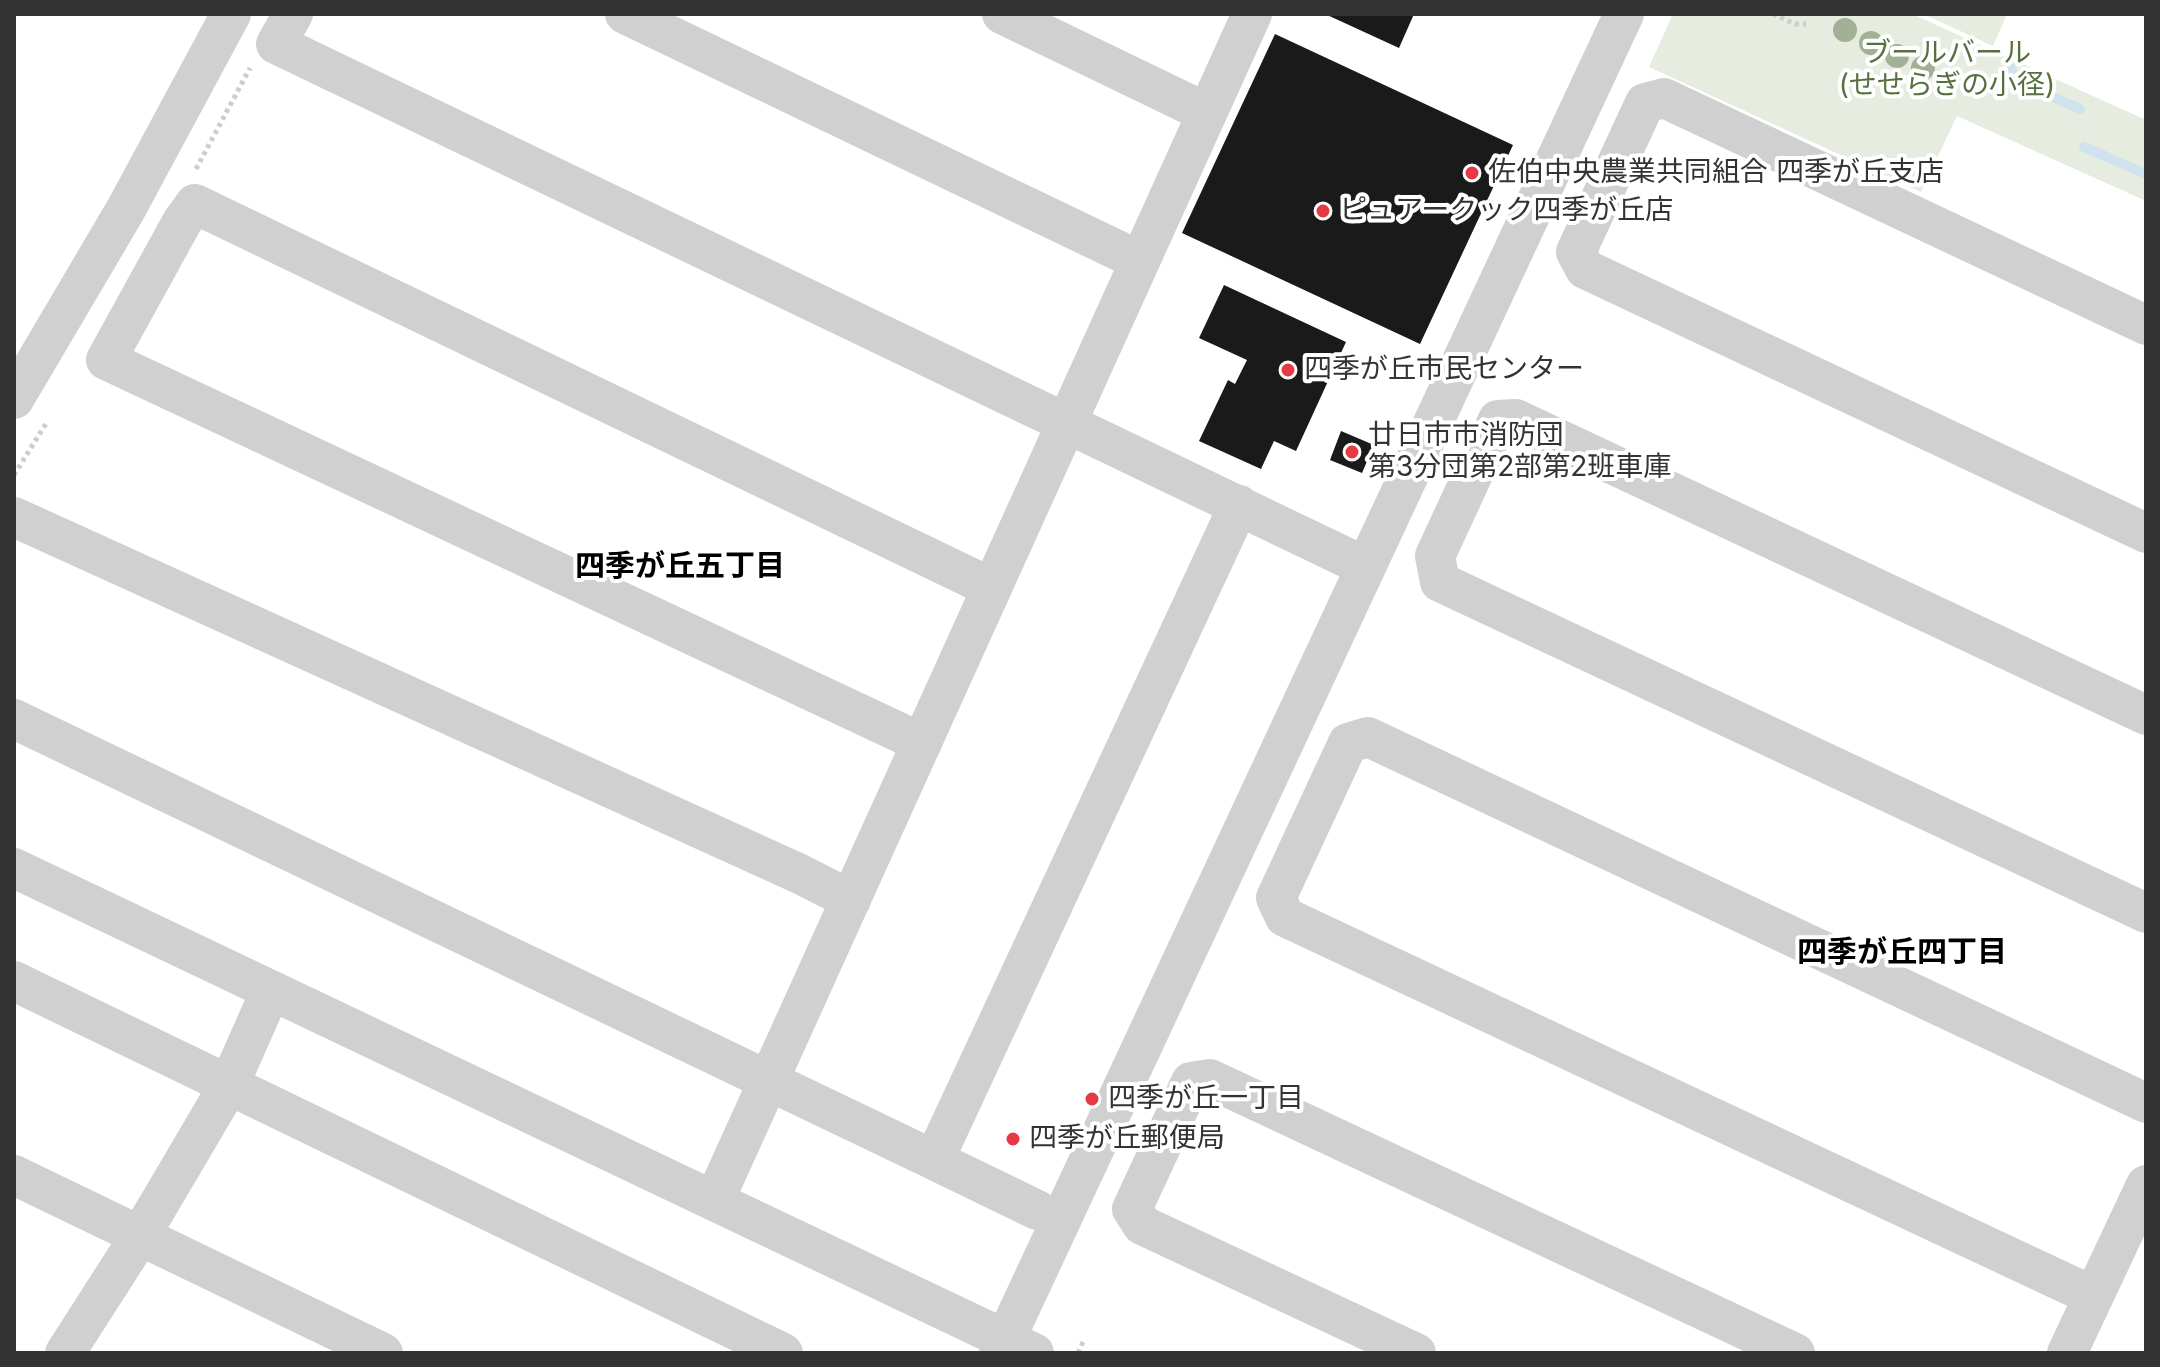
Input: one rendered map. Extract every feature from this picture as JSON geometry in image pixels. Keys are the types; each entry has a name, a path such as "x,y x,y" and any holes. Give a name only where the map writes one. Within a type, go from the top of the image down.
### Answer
{"street":[{"path":"14,399 126,209 231,14"},
{"path":"293,14 276,44 1366,567"},
{"path":"625,14 1140,261"},
{"path":"1002,14 1207,113"},
{"path":"714,1201 1252,14"},
{"path":"14,868 714,1201 1013,1348 1366,567 1624,14"},
{"path":"2146,325 1664,98 1645,103 1576,252 1585,269 2146,533"},
{"path":"922,743 106,360 195,204 992,588"},
{"path":"2146,715 1516,419 1498,420 1435,556 1440,582 2146,913"},
{"path":"934,1160 1239,505"},
{"path":"14,517 757,854 851,900"},
{"path":"14,719 1037,1210"},
{"path":"2093,1296 1285,917 1276,898 1348,743 1368,737 2146,1103"},
{"path":"14,981 783,1353"},
{"path":"68,1352 229,1085 271,990"},
{"path":"1416,1353 1142,1225 1132,1209 1191,1082 1210,1079 1795,1353"},
{"path":"14,1175 383,1353"},
{"path":"2067,1353 2146,1185"}],"path":[{"path":"1773,14 1795,24 1806,24"},
{"path":"1078,1353 1083,1342"}],"green space":[{"name":"ブールバール (せせらぎの小径)","path":"1673,14 1912,14 2146,120 2146,201 1957,116 1921,192 1649,67"},
{"path":"1923,14 2007,14 1993,46"}],"building":[{"path":"1325,14 1414,14 1399,48"},
{"name":"ピュアークック四季が丘店","path":"1275,34 1513,145 1420,344 1182,233"},
{"name":"四季が丘市民センター","path":"1224,285 1346,342 1296,451 1274,441 1261,469 1199,441 1228,380 1235,384 1247,360 1199,338"},
{"name":"廿日市市消防団 第3分団第2部第2班車庫","path":"1341,431 1374,445 1362,473 1330,460"}],"waterway":[{"path":"2010,66 2014,80 2080,109"},
{"path":"2084,147 2146,174"}],"place":[{"name":"佐伯中央農業共同組合 四季が丘支店","path":"1472,173"},
{"name":"ピュアークック四季が丘店","path":"1323,211"},
{"name":"四季が丘市民センター","path":"1288,370"},
{"name":"廿日市市消防団 第3分団第2部第2班車庫","path":"1352,452"},
{"name":"四季が丘一丁目","path":"1092,1099"},
{"name":"四季が丘郵便局","path":"1013,1139"}],"district":[{"name":"四季が丘五丁目","path":"680,567"},
{"name":"四季が丘四丁目","path":"1902,953"}]}
